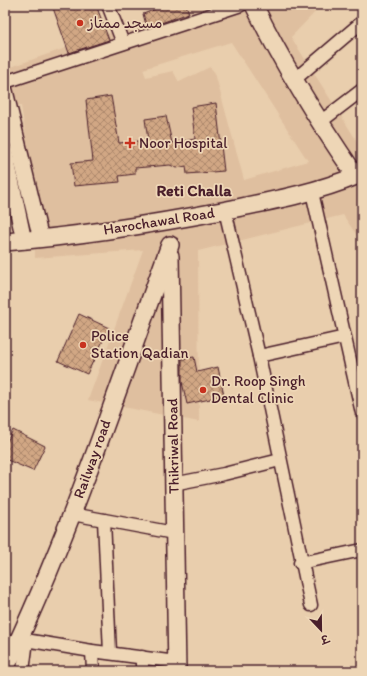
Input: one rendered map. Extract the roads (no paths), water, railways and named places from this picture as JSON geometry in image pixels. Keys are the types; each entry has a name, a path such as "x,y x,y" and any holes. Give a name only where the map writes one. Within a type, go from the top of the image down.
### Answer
{"main road":[{"path":"254,5 319,123 360,178"},
{"name":"Harochawal Road","path":"5,242 41,239 166,222 312,192 360,178"},
{"name":"Thikriwal Road","path":"166,222 170,245 176,666"},
{"name":"Railway road","path":"5,669 23,640 31,615 72,514 170,245"}],"street":[{"path":"108,5 123,43"},
{"path":"5,82 241,5"},
{"path":"294,80 362,22"},
{"path":"319,123 362,90"},
{"path":"5,91 41,239"},
{"path":"5,152 24,240"},
{"path":"312,192 362,413"},
{"path":"225,210 258,356 300,562 311,605"},
{"path":"258,356 345,337"},
{"path":"174,484 224,474 280,460"},
{"path":"72,514 174,533"},
{"path":"104,520 110,653"},
{"path":"300,562 362,550"},
{"path":"24,671 23,640 142,657 176,666"},
{"path":"92,651 93,671"},
{"path":"142,657 142,671"}],"place":[{"name":"مسجد ممتاز","path":"80,23"},
{"name":"Noor Hospital","path":"130,143"},
{"name":"Police Station Qadian","path":"83,345"},
{"name":"Dr. Roop Singh Dental Clinic","path":"203,390"}],"district":[{"name":"Reti Challa","path":"194,190"}]}
